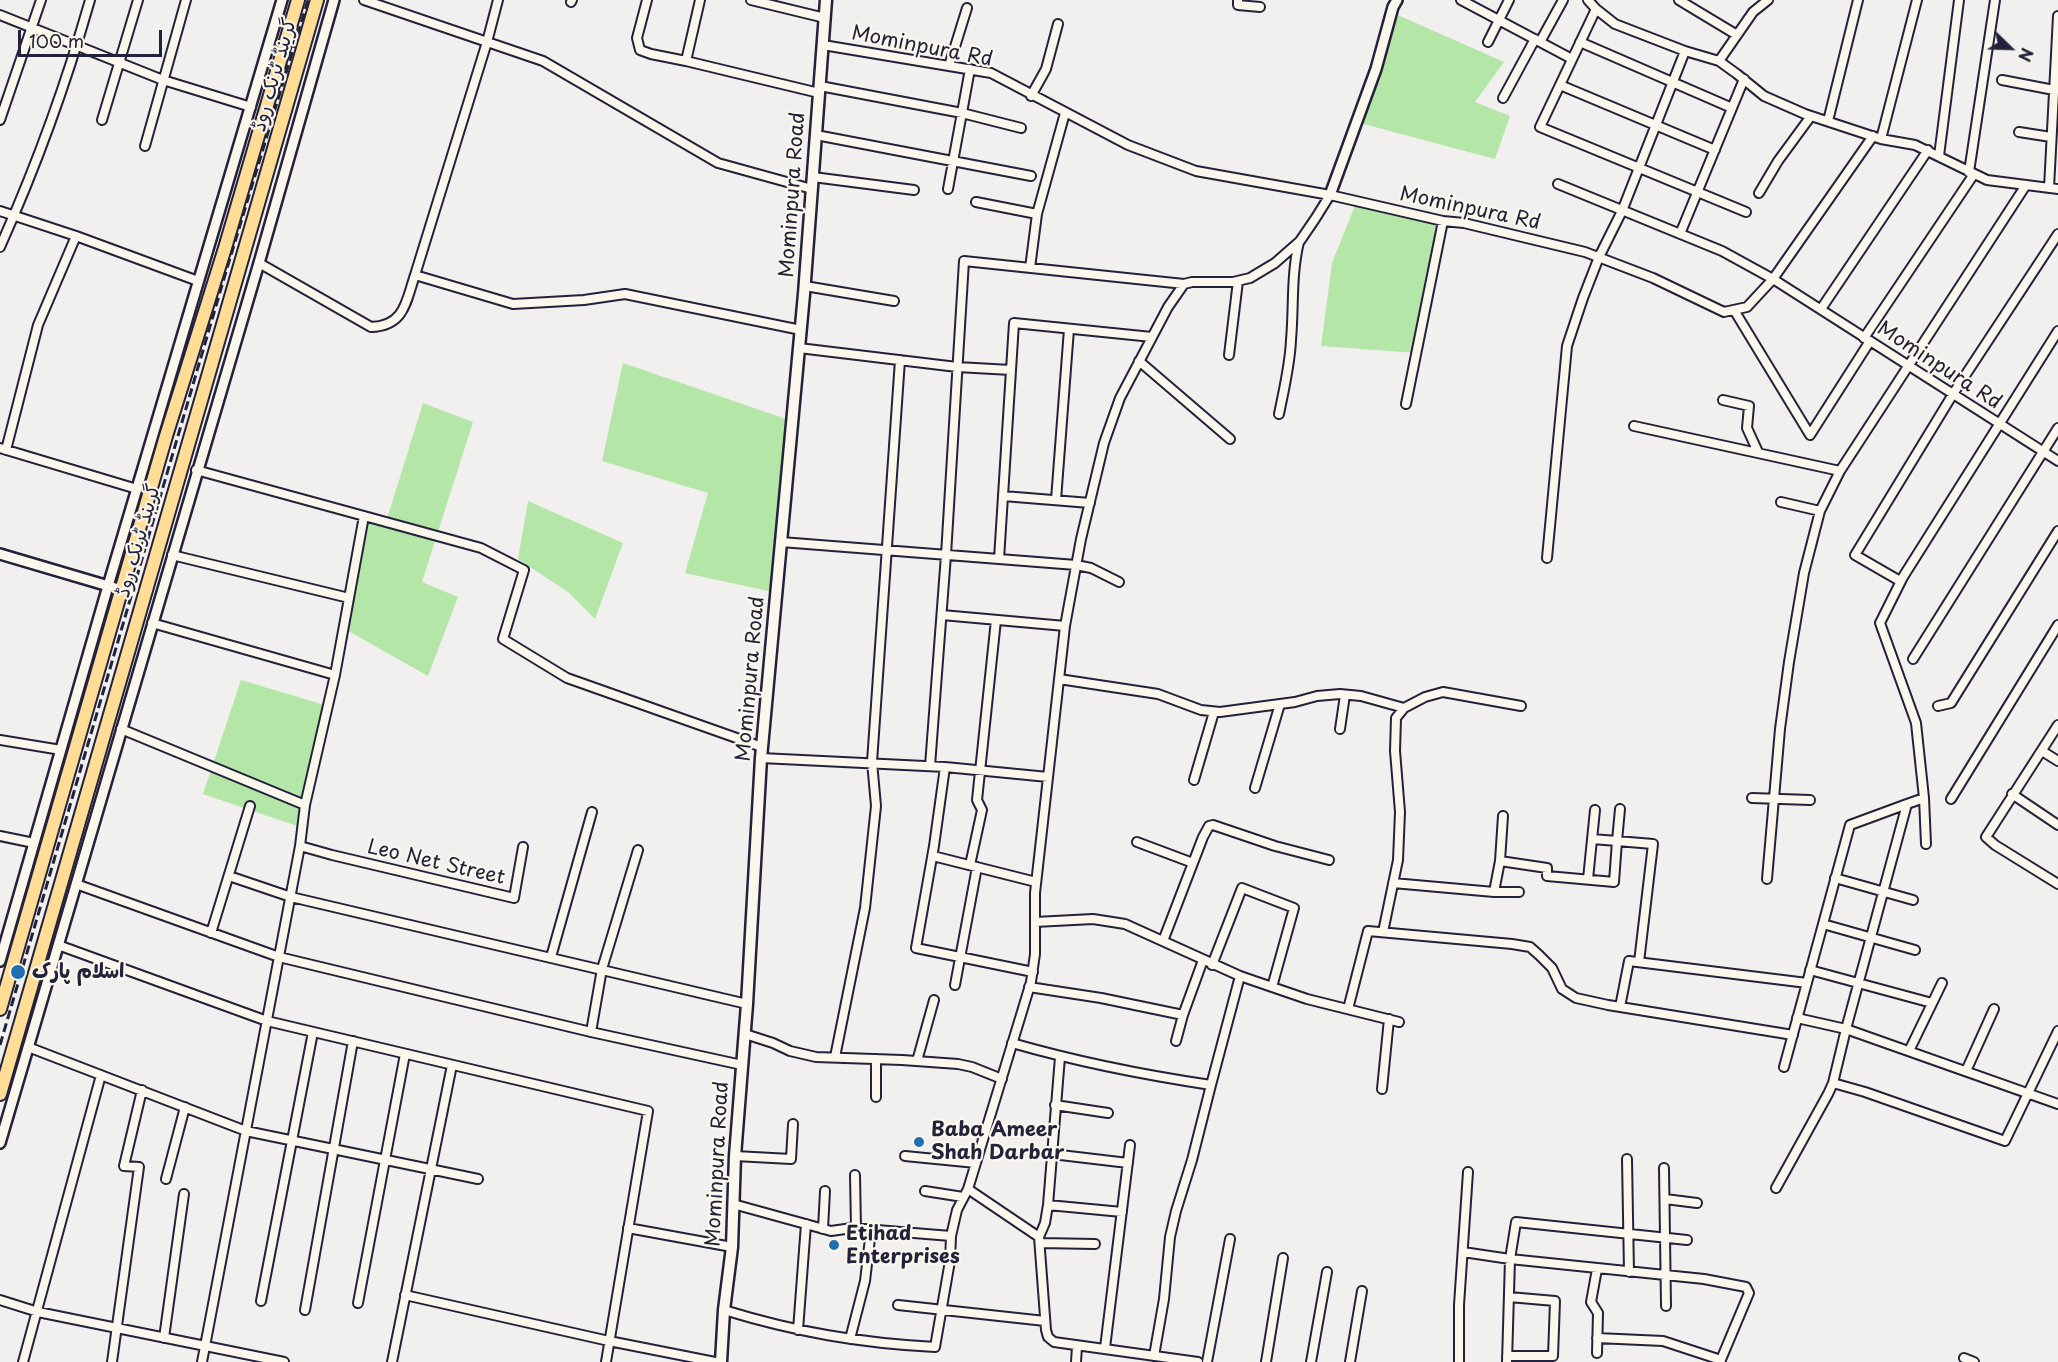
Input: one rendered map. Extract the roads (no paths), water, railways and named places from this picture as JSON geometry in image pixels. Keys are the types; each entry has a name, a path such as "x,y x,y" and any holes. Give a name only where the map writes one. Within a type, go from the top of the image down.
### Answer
{"main road":[{"name":"گرینڈ ٹرنک روڈ","path":"0,1009 122,590 160,434 225,248 298,0"},
{"name":"گرینڈ ٹرنک روڈ","path":"0,1094 317,0"},
{"name":"Mominpura Road","path":"721,1362 724,1310 732,1247 735,1156 747,1004 762,753 805,286 826,0"},
{"path":"160,434 188,442"}],"street":[{"path":"0,120 42,0"},
{"path":"0,247 22,199 77,46 90,0"},
{"path":"102,120 138,0"},
{"path":"145,146 186,0"},
{"path":"0,961 137,489 160,434 198,281 282,0"},
{"path":"0,1143 196,470 259,263 333,0"},
{"path":"364,0 543,62 718,163 812,189"},
{"path":"259,263 371,327 381,326 399,317 404,309 415,275 498,0"},
{"path":"647,0 637,38 640,50 651,54 819,90 962,113 1021,128"},
{"path":"686,61 700,0"},
{"path":"751,0 825,18"},
{"path":"1238,0 1238,5 1260,7"},
{"path":"930,766 942,615 964,261 1184,284 1238,281 1250,278 1275,263 1300,241 1330,195 1376,69 1397,0"},
{"path":"1461,0 1572,59"},
{"path":"1488,42 1509,0"},
{"path":"1503,98 1563,0"},
{"path":"1588,0 1615,24 1685,51 1719,61 1764,96 1811,116 1877,138 1915,145 1987,180 2058,189"},
{"path":"1679,0 1737,35"},
{"path":"1719,61 1752,12 1768,0"},
{"path":"1828,121 1858,0"},
{"path":"1917,0 1877,138 1773,279 1747,307 1734,310 1810,435 1971,173 1995,0"},
{"path":"1939,156 1959,0"},
{"path":"949,66 967,8"},
{"path":"1596,9 1540,127 1746,212"},
{"path":"0,15 163,80 251,107"},
{"path":"2049,188 2058,16"},
{"path":"1031,96 1046,69 1058,24"},
{"path":"1580,42 1732,108"},
{"name":"Mominpura Rd","path":"823,45 991,74 1128,145 1196,171 1330,195 1443,221 1464,223 1599,257 1653,278 1724,312 1734,310"},
{"path":"1547,558 1567,346 1599,257 1622,211 1685,51"},
{"path":"948,189 970,69"},
{"path":"1680,234 1744,79"},
{"path":"2002,80 2054,90"},
{"path":"1560,85 1715,150"},
{"path":"1030,268 1037,214 1065,113"},
{"path":"1759,193 1778,161 1811,116"},
{"path":"2019,132 2051,137"},
{"path":"816,135 1031,176"},
{"path":"1821,309 1928,150"},
{"path":"813,177 914,190"},
{"name":"Mominpura Rd","path":"1558,184 1722,251 1773,279 2058,461"},
{"path":"1767,879 1780,729 1789,662 1804,573 1820,511 1840,471 2026,186"},
{"path":"976,202 1037,214"},
{"path":"0,211 198,281"},
{"path":"1406,404 1443,221"},
{"path":"1900,581 1855,555 1953,394 2058,234"},
{"path":"76,236 38,325 3,449 137,489"},
{"path":"1279,414 1291,340 1293,266 1300,241"},
{"path":"415,275 513,304 584,300 625,294 801,330"},
{"path":"1229,355 1238,281"},
{"path":"724,1310 775,1326 887,1344 935,1347 950,1260 951,1236 957,1210 968,1189 1033,972 1036,882 1065,626 1076,565 1104,443 1120,398 1168,307 1184,284"},
{"path":"805,286 894,301"},
{"path":"999,559 1014,323 1152,337"},
{"path":"1056,500 1069,328"},
{"path":"1926,844 1916,723 1880,623 1900,581 2058,331"},
{"path":"799,348 957,367 1011,370"},
{"path":"835,1057 866,908 876,807 872,762 900,360"},
{"path":"1139,361 1230,440"},
{"path":"1723,400 1749,406 1747,428 1758,452"},
{"path":"1634,426 1840,471"},
{"path":"1913,659 2058,428"},
{"path":"196,470 481,548 524,570 503,639 567,678 762,753 1048,777"},
{"path":"1003,495 1090,503"},
{"path":"1781,502 1820,511"},
{"path":"202,1362 291,897 305,805 334,675 364,516"},
{"path":"1938,706 1951,703 2058,531"},
{"path":"781,542 1076,565 1091,568 1119,582"},
{"path":"0,554 122,590"},
{"path":"172,555 349,598"},
{"path":"942,615 1065,626"},
{"path":"955,985 982,810 977,800 982,770 996,620"},
{"path":"152,623 334,675"},
{"path":"1951,799 2058,625"},
{"path":"1059,679 1158,694 1201,710 1214,712 1280,704 1317,696 1345,695 1361,696 1404,708"},
{"path":"1383,932 1398,860 1400,812 1395,751 1396,718 1404,708 1425,697 1443,692 1521,706"},
{"path":"1340,729 1345,695"},
{"path":"1255,788 1280,704"},
{"path":"1194,780 1214,712"},
{"path":"2058,725 1986,837 1995,846 2058,884"},
{"path":"121,729 305,805"},
{"path":"0,740 61,750"},
{"path":"2042,751 2058,761"},
{"path":"945,767 933,856 916,948 1033,972"},
{"path":"2012,795 2058,825"},
{"path":"1752,798 1810,800"},
{"path":"1784,1068 1850,825 1924,798"},
{"path":"1776,1188 1833,1083 1907,804"},
{"path":"211,933 250,806"},
{"path":"1500,861 1547,868 1546,876 1614,882 1620,809"},
{"path":"1588,879 1595,810"},
{"path":"551,957 592,813"},
{"path":"1494,892 1500,861 1503,816"},
{"path":"1164,941 1209,826 1213,825 1275,846 1329,860"},
{"path":"0,836 34,843"},
{"path":"1592,838 1653,844 1639,962"},
{"path":"1137,842 1193,864"},
{"name":"Leo Net Street","path":"300,846 514,898 523,848"},
{"path":"591,1032 602,969 638,850"},
{"path":"933,856 1036,882"},
{"path":"229,876 291,897 747,1004"},
{"path":"1835,878 1913,900"},
{"path":"1393,883 1519,892"},
{"path":"76,884 279,957 591,1032 742,1065"},
{"path":"1212,964 1242,888 1294,908 1272,987"},
{"path":"1035,922 1093,919 1125,924 1240,976 1399,1022"},
{"path":"1823,924 1915,950"},
{"path":"1348,1009 1368,931 1530,947 1552,968 1562,989 1576,998 1793,1035"},
{"path":"58,945 267,1021 648,1111 606,1362"},
{"path":"1176,1041 1203,960"},
{"path":"1620,1007 1629,961 1807,983"},
{"path":"1810,970 1932,1004"},
{"path":"1154,1356 1164,1299 1170,1237 1240,976"},
{"path":"1909,1051 1942,983"},
{"path":"1029,987 1101,998 1183,1015"},
{"path":"917,1061 934,1000"},
{"path":"1966,1071 1994,1010"},
{"path":"1797,1018 1846,1029 2058,1104"},
{"path":"1382,1089 1389,1019"},
{"path":"1833,1083 2005,1141 2058,1031"},
{"path":"261,1301 313,1032"},
{"path":"744,1034 773,1042 790,1051 816,1057 917,1061 972,1067 1002,1079"},
{"path":"305,1310 353,1041"},
{"path":"1012,1043 1060,1057 1152,1076 1211,1085"},
{"path":"28,1047 246,1131 478,1179"},
{"path":"358,1303 405,1054"},
{"path":"1060,1057 1048,1205 1039,1240 1048,1338 1054,1342 1105,1348 1144,1358 1154,1356 1198,1362"},
{"path":"876,1059 876,1096"},
{"path":"392,1362 452,1065"},
{"path":"23,1362 101,1075"},
{"path":"112,1362 139,1167 124,1166 142,1090"},
{"path":"1055,1105 1108,1113"},
{"path":"166,1179 184,1107"},
{"path":"735,1156 791,1159 793,1124"},
{"path":"1105,1348 1130,1145"},
{"path":"1052,1154 1128,1163"},
{"path":"905,1156 976,1163"},
{"path":"1628,1159 1629,1272"},
{"path":"1664,1168 1666,1306"},
{"path":"1459,1362 1459,1305 1468,1172"},
{"path":"855,1175 856,1228"},
{"path":"968,1189 1039,1240 1095,1244"},
{"path":"823,1229 825,1191"},
{"path":"925,1191 963,1197"},
{"path":"164,1338 184,1194"},
{"path":"1665,1199 1698,1203"},
{"path":"733,1204 831,1231 856,1228 951,1236"},
{"path":"1048,1205 1122,1212"},
{"path":"1509,1296 1556,1301 1553,1356 1507,1359 1510,1259 1516,1222 1687,1240"},
{"path":"798,1330 806,1224"},
{"path":"628,1228 732,1247"},
{"path":"850,1339 865,1281 871,1230"},
{"path":"1207,1362 1230,1239"},
{"path":"1463,1252 1597,1269 1704,1279 1746,1287 1749,1293 1720,1361 1663,1341 1597,1338"},
{"path":"1266,1362 1283,1258"},
{"path":"1597,1269 1591,1302 1598,1313 1597,1353"},
{"path":"1311,1362 1327,1272"},
{"path":"1350,1362 1362,1292"},
{"path":"405,1295 609,1341 715,1362"},
{"path":"0,1300 38,1312 284,1362"},
{"path":"898,1305 1045,1321"},
{"path":"1076,1362 1077,1346"},
{"path":"1964,1358 1974,1362"}],"railway":[{"path":"0,1045 225,275 308,0"}],"place":[{"name":"اسلام پارک","path":"18,972"},
{"name":"Baba Ameer Shah Darbar","path":"919,1142"},
{"name":"Etihad Enterprises","path":"834,1245"}]}
